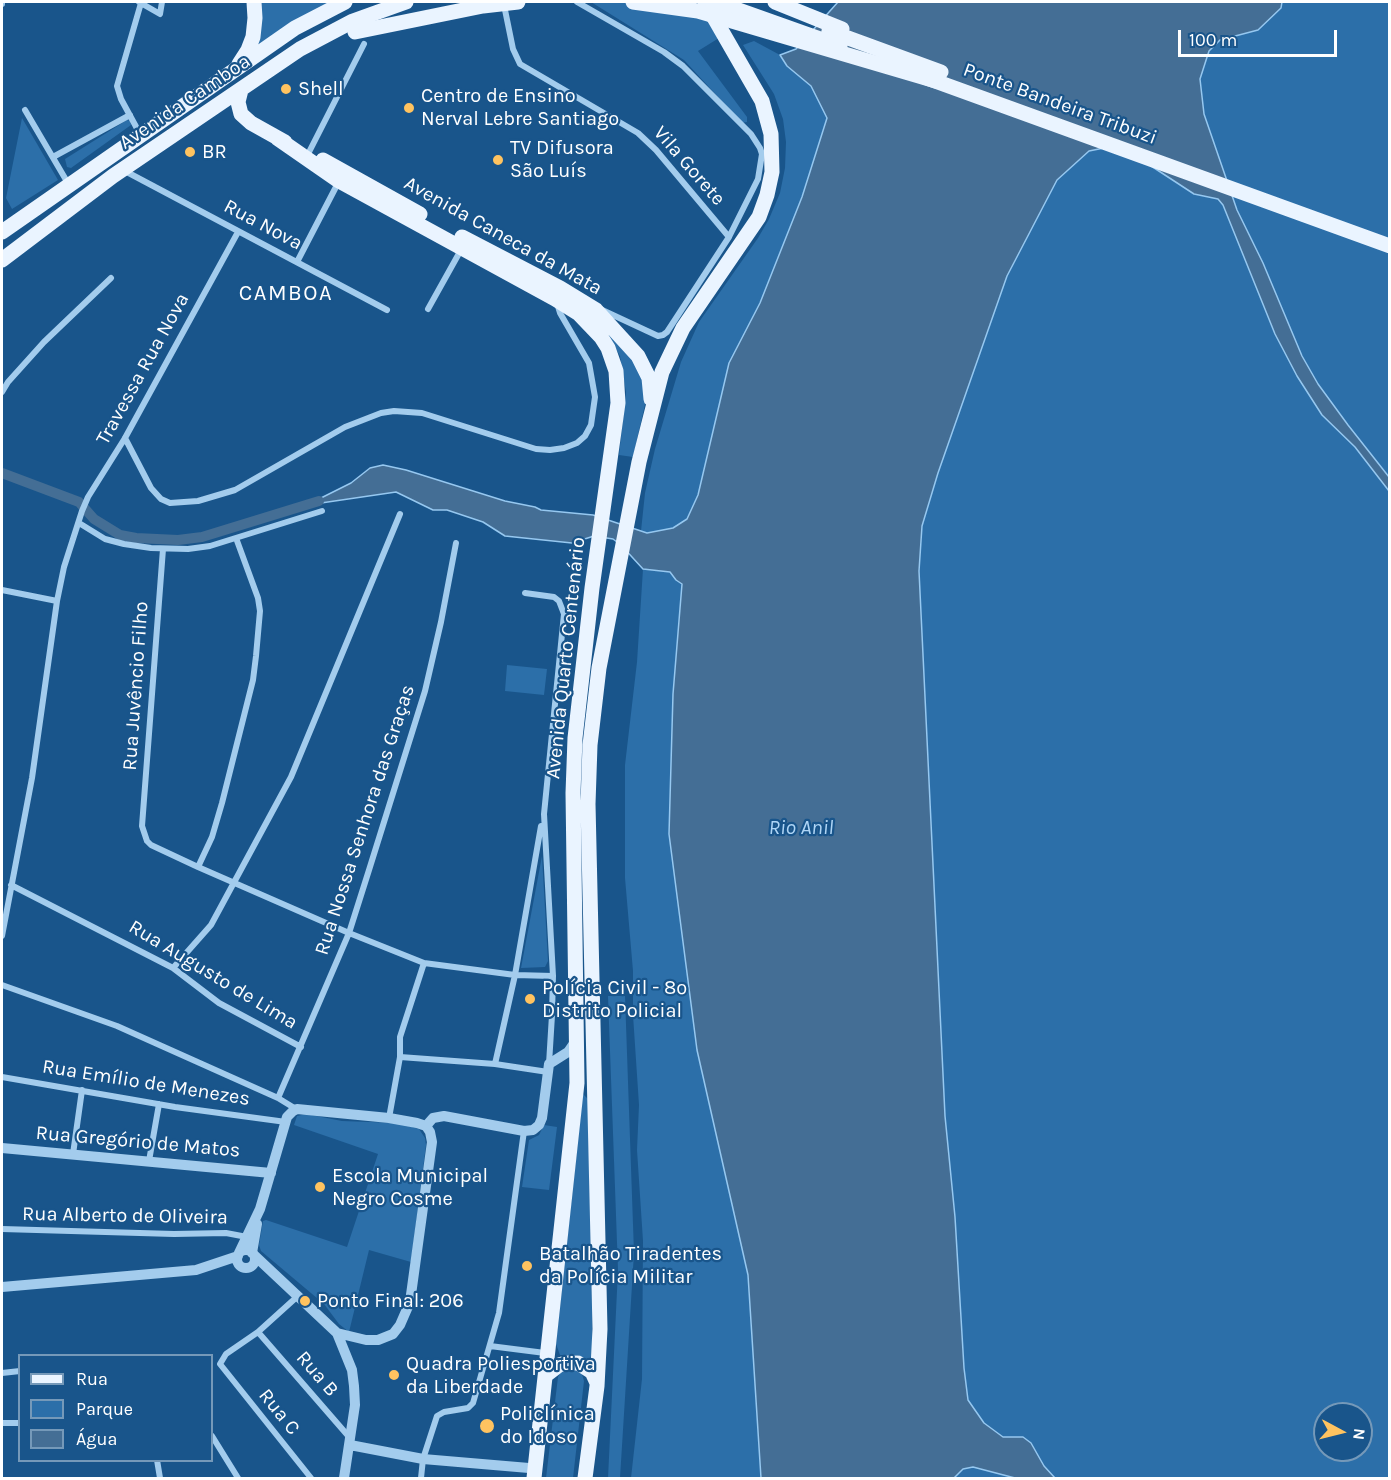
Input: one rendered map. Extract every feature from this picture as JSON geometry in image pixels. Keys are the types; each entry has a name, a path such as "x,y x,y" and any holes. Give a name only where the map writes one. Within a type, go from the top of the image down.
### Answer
{"main road":[{"path":"232,71 245,55 253,37 254,2"},
{"name":"Avenida Camboa","path":"2,232 295,28 345,2"},
{"name":"Avenida Camboa","path":"2,260 123,170 303,47 344,25 406,2"},
{"path":"303,47 360,38 483,6 518,2"},
{"path":"633,2 698,11 937,76"},
{"path":"648,420 662,372 674,344 754,226 767,195 772,171 771,134 762,101 705,2"},
{"name":"Ponte Bandeira Tribuzi","path":"716,2 937,76 1389,236"},
{"name":"Ponte Bandeira Tribuzi","path":"746,2 1389,246"},
{"path":"775,2 937,76"},
{"name":"Avenida Caneca da Mata","path":"241,90 237,102 239,110 246,119 464,244"},
{"name":"Avenida Caneca da Mata","path":"207,113 225,116 260,128"},
{"name":"Avenida Caneca da Mata","path":"307,156 339,181 558,293 587,303 614,328 642,362 649,378 651,391 648,420"},
{"name":"Avenida Quarto Centenário","path":"535,1475 577,1071 573,769 592,588 618,392 613,359 605,342 558,293"},
{"name":"Avenida Quarto Centenário","path":"585,1479 597,1386 600,1329 588,778 596,689 613,590 648,420"},
{"path":"546,1375 559,1365 578,1363 592,1372 597,1386"}],"street":[{"path":"141,136 117,86 140,2 160,14 162,2"},
{"name":"Vila Gorete","path":"504,2 513,49 520,64 628,125 646,140 729,237"},
{"path":"577,2 664,52 683,66 751,134 760,148 762,161 758,179 729,237 667,332 658,336 587,303"},
{"path":"307,156 360,38"},
{"path":"26,110 69,185"},
{"path":"53,157 130,115"},
{"name":"Rua Nova","path":"123,170 387,310"},
{"path":"297,262 339,181"},
{"name":"Travessa Rua Nova","path":"79,523 86,501 125,438 238,232"},
{"path":"428,309 464,244"},
{"path":"2,392 8,382 44,342 111,278"},
{"path":"125,438 151,489 161,499 170,503 198,501 235,490 345,428 381,413 394,411 422,412 536,449 564,448 577,443 585,436 591,425 595,398 589,363 560,313 558,293"},
{"path":"2,936 32,778 57,601 64,567 79,523 105,538 124,544 163,549 188,549 210,546 322,511"},
{"path":"173,968 206,932 233,882 244,867 291,777 400,514"},
{"path":"237,538 258,598 260,611 256,656 253,681 222,802 212,837 198,867 424,963 515,975 552,976"},
{"name":"Rua Nossa Senhora das Graças","path":"278,1098 349,933 425,691 456,543"},
{"name":"Rua Juvêncio Filho","path":"163,549 142,826 147,841 151,845 198,867"},
{"path":"2,590 57,601"},
{"path":"495,1064 515,975 544,814 564,614 559,601 554,597 525,593"},
{"path":"426,1126 433,1118 444,1116 524,1131 533,1130 540,1122 548,1068 552,1015 544,814"},
{"name":"Rua Augusto de Lima","path":"11,885 173,968 219,1003 301,1047"},
{"path":"389,1118 400,1057 400,1037 424,963"},
{"path":"2,985 117,1026 278,1098 297,1110 389,1118 426,1126 432,1142 410,1302 406,1312 393,1334 378,1340 366,1340 337,1333"},
{"path":"548,1068 568,1052 578,1039"},
{"path":"400,1057 548,1068 564,1064 577,1071"},
{"name":"Rua Emílio de Menezes","path":"2,1077 159,1104 286,1122"},
{"path":"73,1154 82,1090"},
{"path":"149,1161 159,1104"},
{"path":"278,1276 241,1267 237,1262 238,1254 260,1209 286,1122 290,1114 297,1110"},
{"path":"421,1479 423,1459 437,1416 444,1412 468,1408 473,1403 500,1313 524,1131"},
{"name":"Rua Gregório de Matos","path":"2,1148 271,1173"},
{"path":"250,1268 254,1264 253,1254 260,1209"},
{"name":"Rua Alberto de Oliveira","path":"2,1229 226,1233 247,1237"},
{"path":"2,1287 196,1270 244,1250 253,1254 337,1333 352,1370 354,1406 344,1479"},
{"path":"258,1332 299,1295"},
{"name":"Rua C","path":"258,1332 226,1354 221,1366 311,1479"},
{"name":"Rua B","path":"258,1332 350,1442"},
{"path":"490,1346 543,1351 548,1355"},
{"path":"2,1372 18,1371"},
{"path":"2,1423 18,1423"},
{"path":"213,1438 235,1477"},
{"path":"350,1442 423,1459 530,1468 535,1475"},
{"path":"157,1462 160,1479"}],"green space":[{"path":"258,2 332,2 252,51"},
{"path":"591,2 696,2 719,38 698,51 747,117 747,122 742,123 684,60"},
{"path":"1282,2 1389,2 1389,477 1318,384 1302,356 1263,263 1237,210 1204,114 1200,79 1209,51 1220,40 1258,30 1281,8"},
{"path":"754,41 780,55 787,66 811,86 827,117 802,197 760,303 729,363 698,495 687,519 673,528 648,534 641,531 645,493 655,449 681,362 699,322 758,238 780,193 785,168 786,142 783,119 774,94 743,45"},
{"path":"22,118 58,180 12,209 6,198"},
{"path":"127,120 131,125 71,168 67,167 65,159"},
{"path":"1119,145 1194,194 1218,199 1223,205 1275,334 1322,415 1355,447 1389,491 1389,1478 1055,1478 1044,1466 1031,1443 1023,1437 1003,1437 984,1423 968,1400 955,1217 945,1116 919,571 922,526 938,473 1007,276 1057,180 1089,151"},
{"path":"609,327 641,373 646,400 633,457 619,455 626,392 620,356 606,331"},
{"path":"643,569 670,572 682,584 673,694 697,1050 748,1275 761,1478 631,1478 642,1379 643,1241 637,1150 639,1105 633,1015 633,971 625,878 625,765 637,662"},
{"path":"507,665 547,669 544,695 505,691"},
{"path":"542,856 548,961 545,967 521,968"},
{"path":"608,996 625,996 634,1253 620,1478 608,1478 618,1270"},
{"path":"583,1094 588,1099 592,1308 590,1361 578,1355 560,1355 556,1344"},
{"path":"306,1114 342,1121 398,1123 419,1129 425,1138 411,1262 369,1250 349,1332 339,1324 324,1304 261,1251 259,1245 263,1221 266,1220 347,1247 378,1154 294,1125 297,1116"},
{"path":"544,1125 557,1127 549,1190 522,1187 529,1140 539,1135"},
{"path":"570,1366 582,1374 584,1381 573,1478 546,1478 558,1377"},
{"path":"973,1467 1015,1478 954,1478 963,1469"}],"water":[{"name":"Rio Anil","path":"838,2 1282,2 1281,8 1258,30 1220,40 1209,51 1200,79 1204,114 1237,210 1263,263 1302,356 1318,384 1389,477 1389,491 1355,447 1322,415 1297,376 1275,334 1223,205 1218,199 1194,194 1119,145 1089,151 1057,180 1007,276 938,473 922,526 919,571 945,1116 955,1217 968,1400 984,1423 1003,1437 1023,1437 1031,1443 1044,1466 1055,1478 1015,1478 973,1467 963,1469 954,1478 761,1478 748,1275 697,1050 669,834 673,694 682,584 670,572 643,569 613,539 594,536 572,543 505,536 483,522 447,510 433,510 396,492 321,503 319,501 351,483 370,468 383,465 505,501 541,510 593,515 647,533 673,528 687,519 698,495 729,363 760,303 802,197 827,118 811,86 787,66 780,55 796,49"}],"waterway":[{"path":"2,473 79,502 94,519 120,535 136,538 178,540 202,537 319,501"}],"place":[{"name":"Shell","path":"286,89"},
{"name":"Centro de Ensino Nerval Lebre Santiago","path":"409,108"},
{"name":"BR","path":"190,152"},
{"name":"TV Difusora São Luís","path":"498,160"},
{"name":"Polícia Civil - 8º Distrito Policial","path":"530,999"},
{"name":"Escola Municipal Negro Cosme","path":"320,1187"},
{"name":"Batalhão Tiradentes da Polícia Militar","path":"527,1266"},
{"name":"Ponto Final: 206","path":"305,1301"},
{"name":"Quadra Poliesportiva da Liberdade","path":"394,1375"},
{"name":"Policlínica do Idoso","path":"487,1426"}],"district":[{"name":"CAMBOA","path":"286,294"}]}
